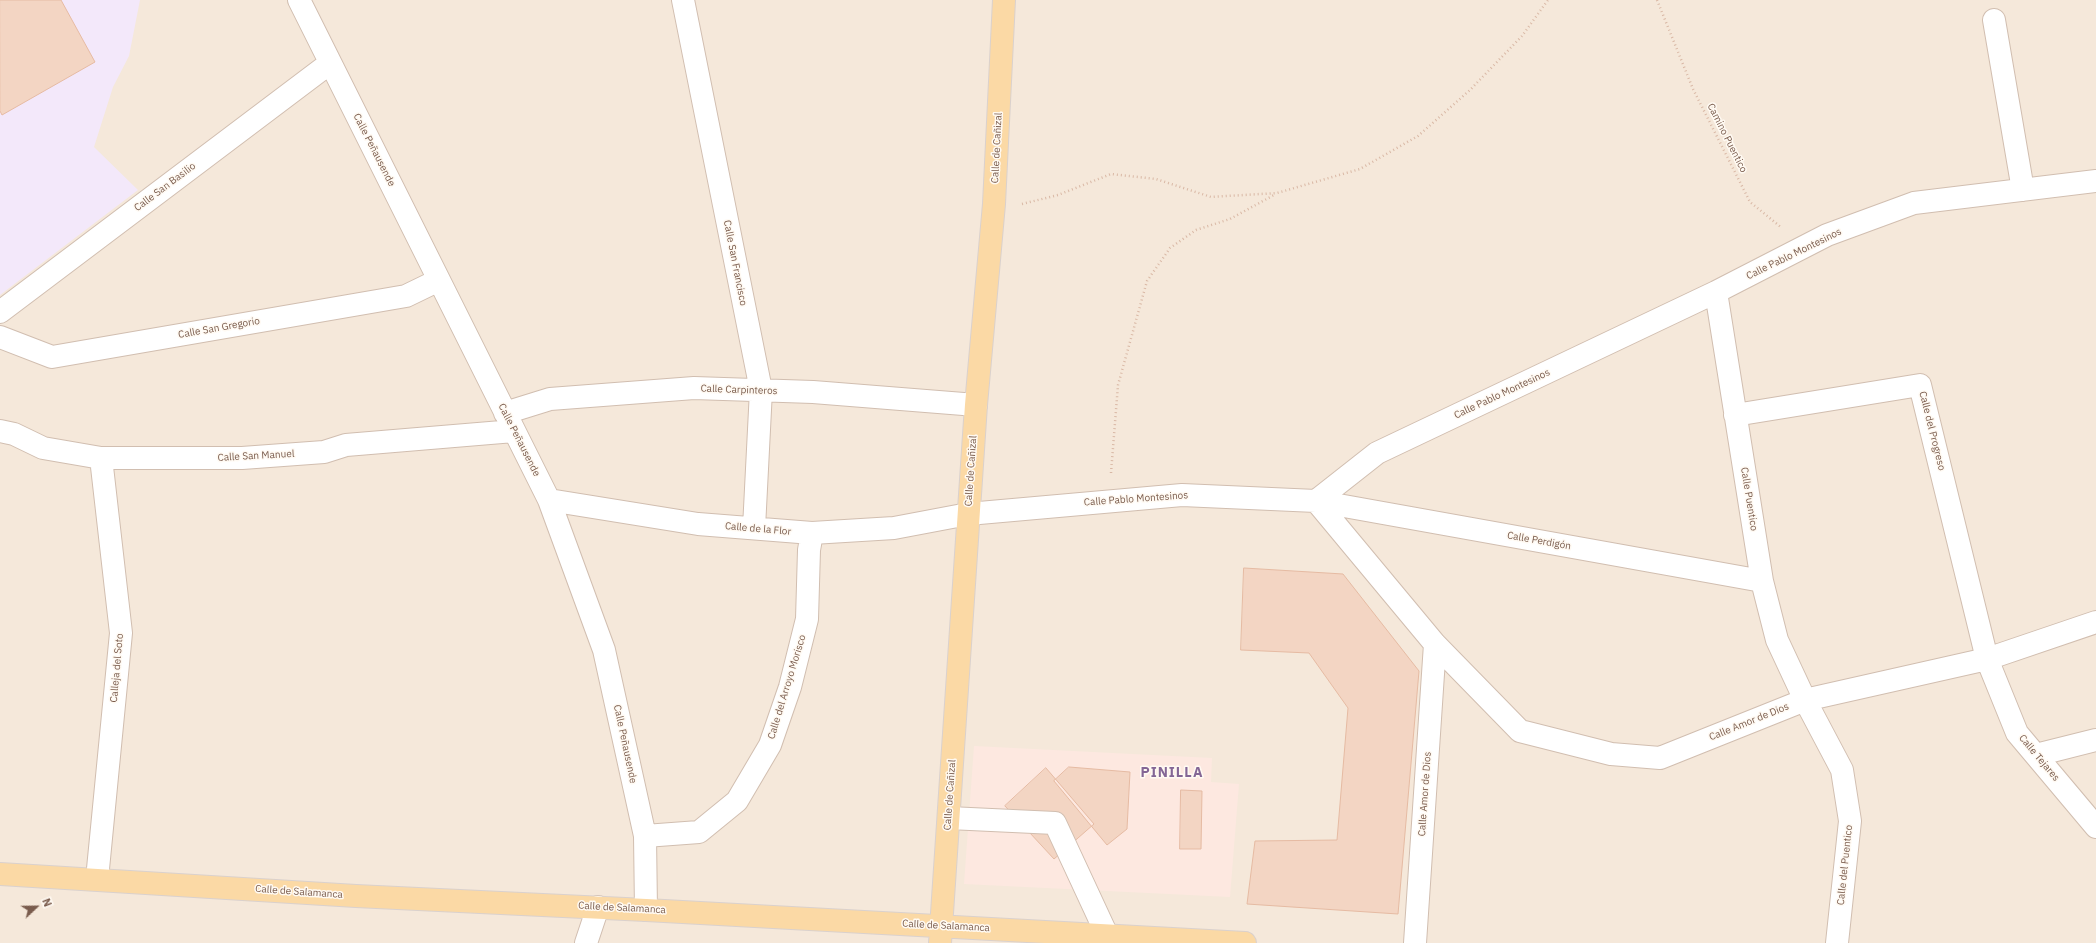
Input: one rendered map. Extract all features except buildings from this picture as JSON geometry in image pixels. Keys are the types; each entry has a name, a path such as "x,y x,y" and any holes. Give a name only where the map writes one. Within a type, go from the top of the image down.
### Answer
{"main road":[{"name":"Calle de Cañizal","path":"941,934 968,514 994,204 1004,0"},
{"name":"Calle de Salamanca","path":"0,874 356,896 646,910 941,934 1107,935 1245,943"}],"street":[{"name":"Calle Peñausende","path":"299,0 549,500 604,650 645,836 646,910"},
{"name":"Calle San Francisco","path":"683,0 761,390 754,528"},
{"path":"1994,20 2023,190"},
{"name":"Calle San Basilio","path":"0,312 330,63"},
{"name":"Calle Pablo Montesinos","path":"968,514 1182,494 1316,501 1377,453 1716,292 1827,235 1914,203 2096,181"},
{"name":"Calle San Gregorio","path":"0,337 52,356 406,296 439,280"},
{"name":"Calle Puentico","path":"1716,292 1762,581 1777,640 1805,700"},
{"name":"Calle del Progreso","path":"1735,415 1920,385 1987,659"},
{"name":"Calle Carpinteros","path":"510,422 550,399 694,388 813,392 976,405"},
{"name":"Calle San Manuel","path":"0,431 14,434 43,448 101,458 242,458 324,452 346,445 510,422"},
{"name":"Calleja del Soto","path":"97,879 121,633 101,458"},
{"name":"Calle de la Flor","path":"549,500 698,524 812,533 894,528 968,514"},
{"name":"Calle Perdigón","path":"1316,501 1762,581"},
{"name":"Calle Amor de Dios","path":"1316,501 1435,644 1520,731 1611,754 1660,758 1805,700 1987,659 2096,622"},
{"name":"Calle del Arroyo Morisco","path":"645,836 699,832 737,801 770,745 790,687 807,619 809,550 812,533"},
{"name":"Calle Amor de Dios","path":"1416,943 1435,644"},
{"name":"Calle Tejares","path":"1987,659 2017,733 2096,827"},
{"name":"Calle del Puentico","path":"1805,700 1842,770 1850,821 1837,943"},
{"path":"2036,755 2096,740"},
{"path":"949,818 1055,823 1107,935"},
{"path":"586,943 598,907"}],"path":[{"path":"994,204 1028,203 1058,195 1111,174 1156,179 1211,197 1277,193 1360,169 1418,136 1480,79 1522,36 1548,0"},
{"name":"Camino Puentico","path":"1657,0 1693,89 1750,202 1780,228 1827,235"},
{"path":"1108,501 1118,385 1146,281 1170,248 1196,230 1230,219 1277,193"}],"shaded area":[{"path":"0,0 2096,0 2096,943 0,943"},
{"path":"0,0 140,0 129,56 113,87 94,147 138,190 0,295"},
{"path":"974,746 1212,758 1211,782 1239,784 1230,897 964,884"}],"district":[{"name":"PINILLA","path":"1172,773"}]}
